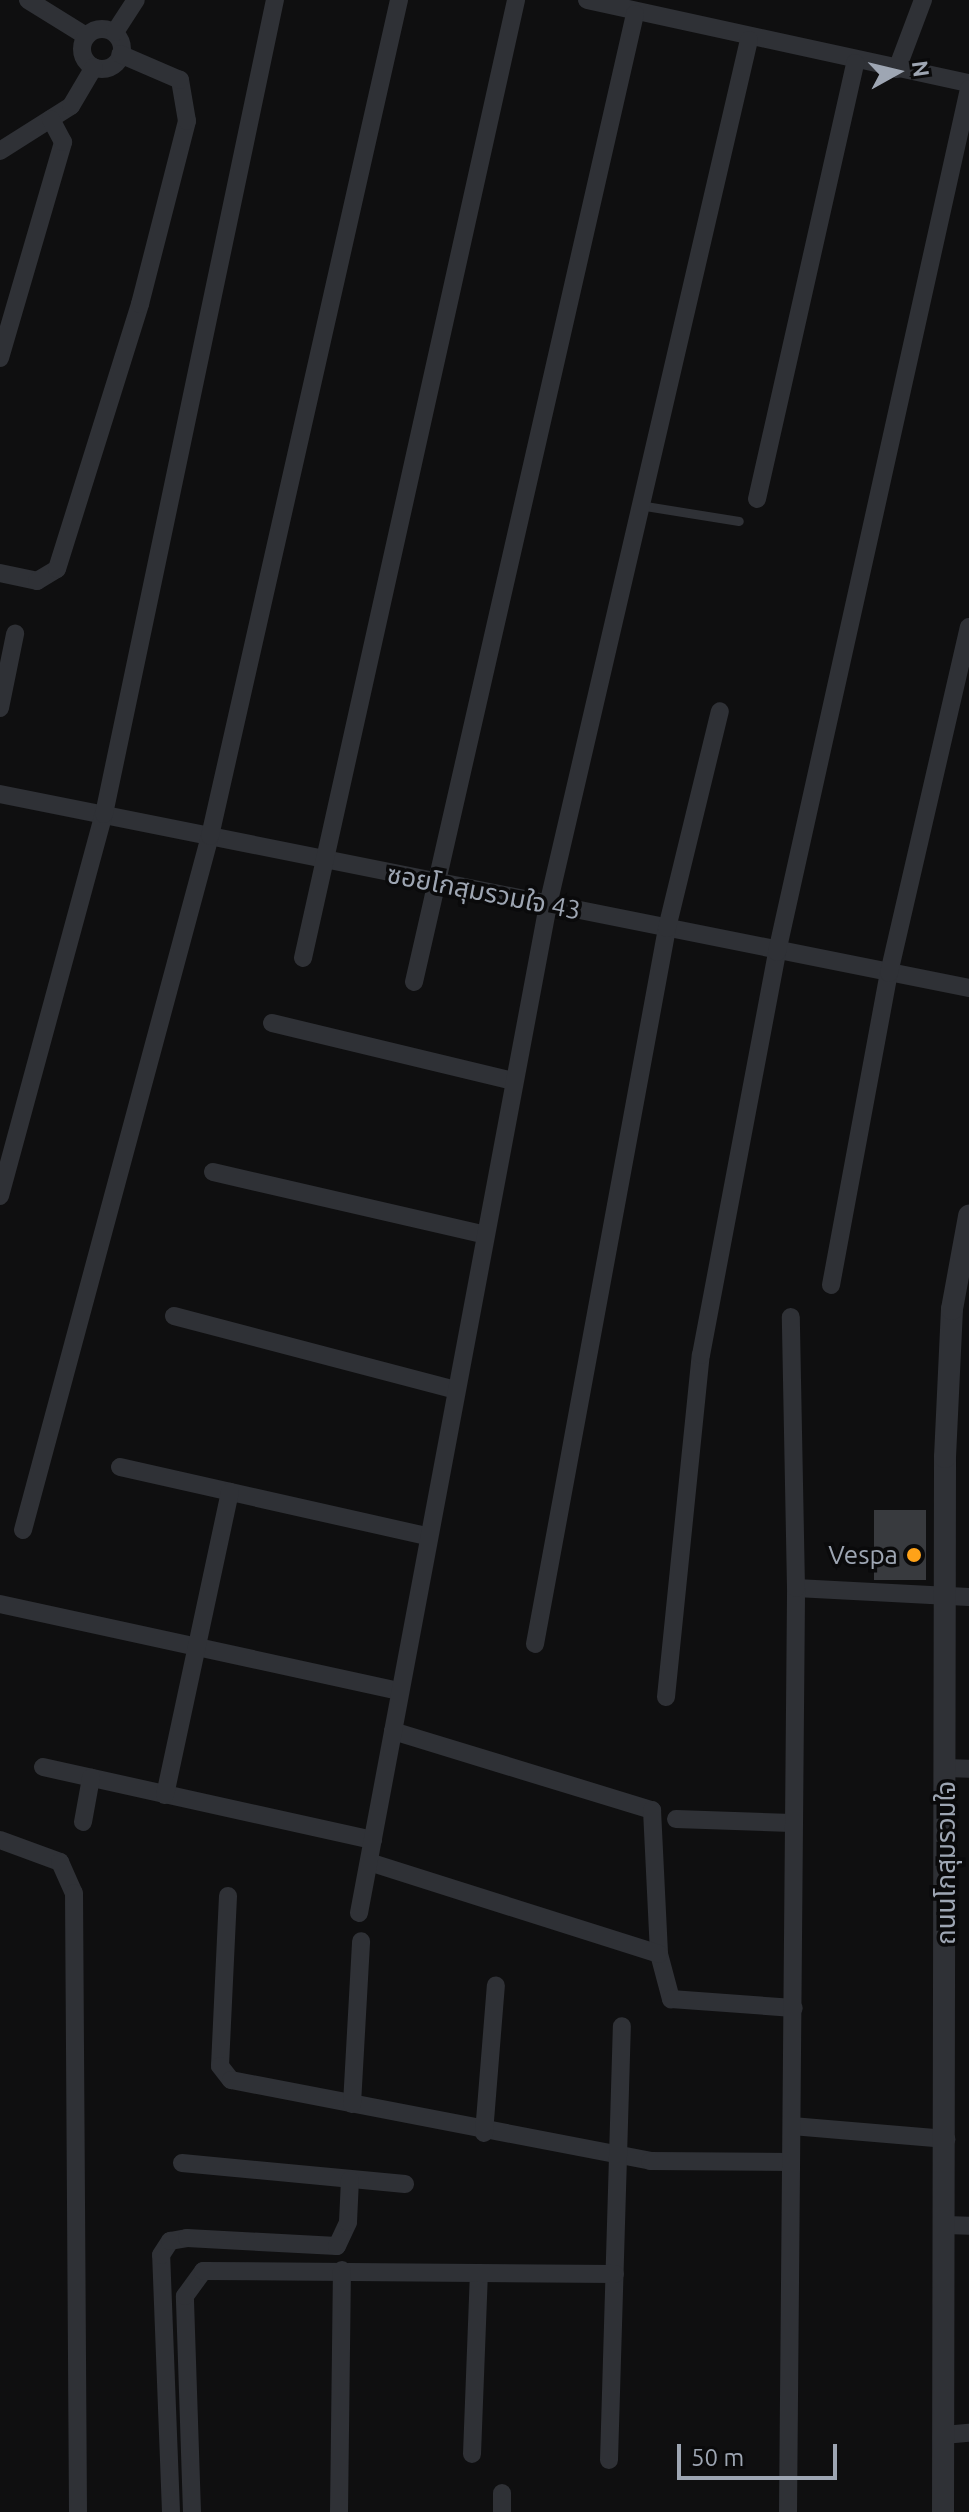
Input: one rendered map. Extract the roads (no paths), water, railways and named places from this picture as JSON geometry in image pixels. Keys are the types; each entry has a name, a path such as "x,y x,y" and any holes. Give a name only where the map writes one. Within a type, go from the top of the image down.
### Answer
{"street":[{"path":"28,0 86,36"},
{"path":"120,54 115,32 136,0"},
{"path":"0,1196 104,814 275,0"},
{"path":"23,1530 210,836 399,0"},
{"path":"303,958 322,859 516,0"},
{"path":"587,0 635,14 666,9 749,40 969,86 777,952 701,1355 666,1697"},
{"path":"897,69 923,0"},
{"path":"414,982 635,14"},
{"path":"115,32 99,28 86,36 81,51 94,67 104,70 120,54"},
{"path":"359,1913 425,1536 548,905 749,40"},
{"path":"0,573 37,581 57,569 140,304 187,121 180,80 120,54"},
{"path":"757,499 855,63"},
{"path":"0,151 71,106 94,67"},
{"path":"0,358 63,142 51,119"},
{"path":"831,1285 889,973 969,627"},
{"path":"0,708 15,634"},
{"path":"535,1644 667,928 720,711"},
{"name":"ซอยโกสุมรวมใจ 43","path":"0,794 969,988"},
{"path":"272,1023 514,1081"},
{"path":"213,1172 482,1234"},
{"name":"ถนนโกสุมรวมใจ","path":"943,2512 946,1768 958,1597 948,1377 969,1216"},
{"path":"174,1316 453,1389"},
{"path":"788,2512 796,1588 791,1317"},
{"path":"120,1467 425,1536"},
{"path":"165,1795 230,1492"},
{"path":"796,1588 958,1597"},
{"path":"0,1604 398,1691"},
{"path":"393,1731 652,1810 659,1954 671,1999 794,2008"},
{"path":"43,1767 373,1840"},
{"path":"946,1768 969,1769"},
{"path":"83,1822 91,1778"},
{"path":"676,1819 792,1823"},
{"path":"0,1840 60,1862 74,1893 78,2512"},
{"path":"369,1862 659,1954"},
{"path":"228,1896 222,2075 484,2133 617,2157 791,2162"},
{"path":"352,2104 361,1941"},
{"path":"484,2133 496,1985"},
{"path":"609,2460 622,2026"},
{"path":"792,2126 946,2139"},
{"path":"182,2163 405,2184"},
{"path":"171,2512 161,2255 170,2241 187,2238 337,2246 348,2222 350,2180"},
{"path":"946,2225 969,2226"},
{"path":"339,2512 342,2270"},
{"path":"192,2512 185,2296 192,2278 203,2271 615,2274"},
{"path":"472,2454 479,2274"},
{"path":"944,2435 969,2433"},
{"path":"502,2493 502,2512"}],"lane":[{"path":"639,505 739,521"}],"place":[{"name":"Vespa","path":"914,1555"}]}
